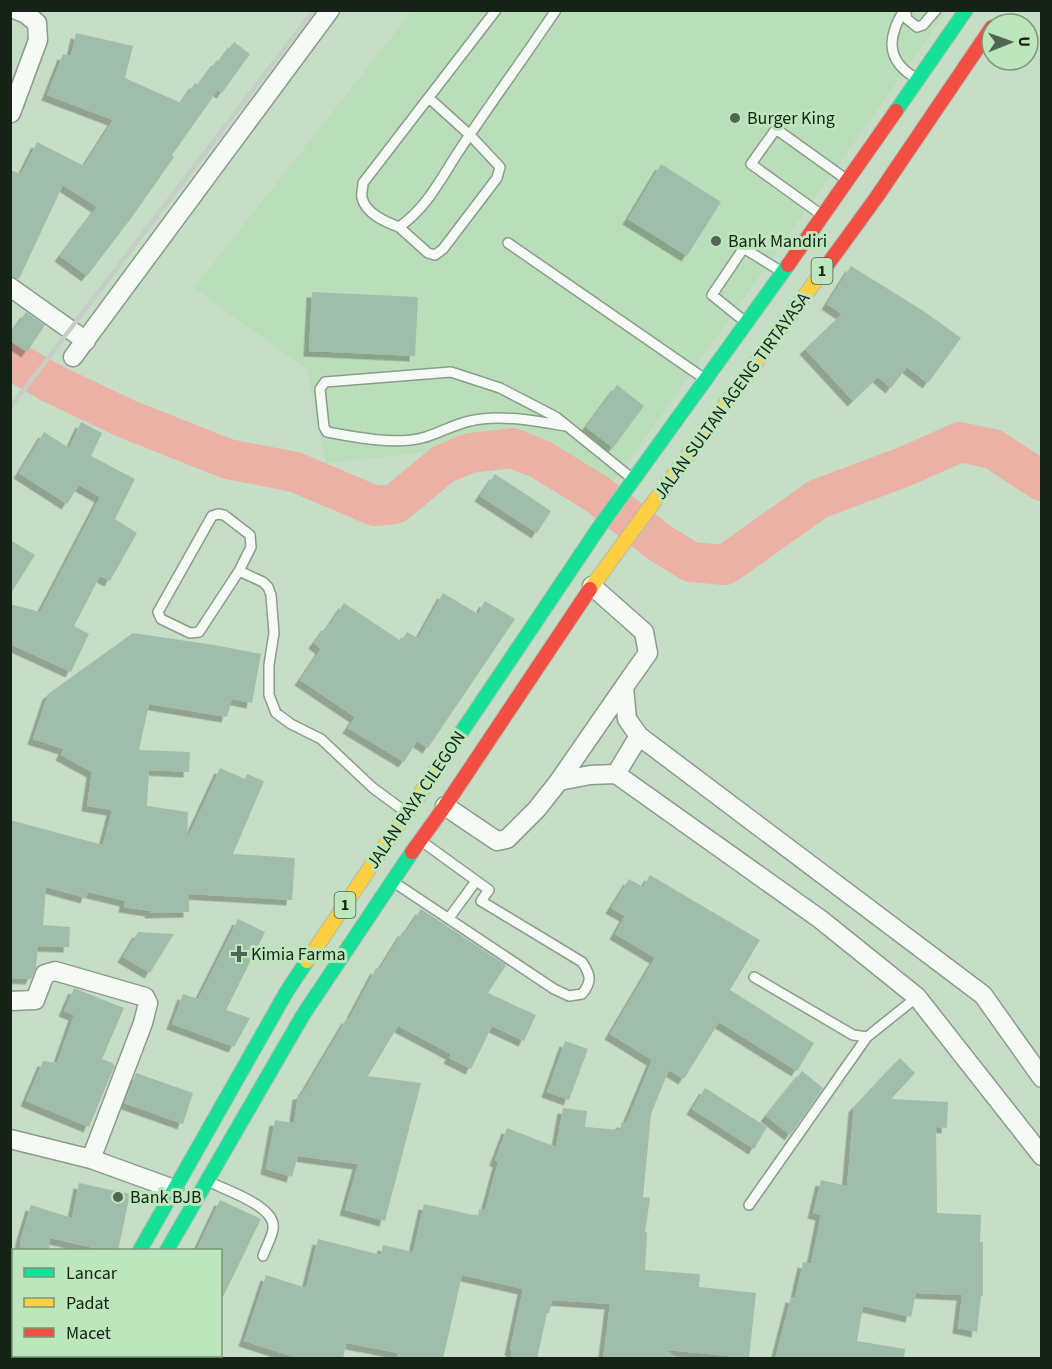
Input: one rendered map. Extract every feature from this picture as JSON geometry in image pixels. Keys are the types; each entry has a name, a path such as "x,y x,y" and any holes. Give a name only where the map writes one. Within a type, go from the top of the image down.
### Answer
{"highway":[{"name":"JALAN SULTAN AGENG TIRTAYASA","path":"570,570 783,273 966,10"},
{"name":"JALAN SULTAN AGENG TIRTAYASA","path":"592,586 876,198 980,45"},
{"name":"JALAN RAYA CILEGON","path":"141,1249 287,991 570,570"},
{"name":"JALAN RAYA CILEGON","path":"168,1249 303,1015 592,586"}],"street":[{"path":"11,113 38,40 37,23 26,14 16,10"},
{"path":"73,357 330,10"},
{"path":"10,287 86,341"},
{"path":"445,806 497,841 507,840 537,809 559,781 648,653 644,632 592,586"},
{"path":"624,687 627,719 639,736 983,995 1041,1078"},
{"path":"616,774 639,736"},
{"path":"559,781 590,775 616,774 820,920 917,997 1041,1156"},
{"path":"10,1001 34,1000 45,974 55,971 141,994 147,999 143,1023 91,1160"},
{"path":"10,1139 91,1160 174,1189"}],"lane":[{"path":"429,98 471,136 500,168 496,178 443,249 435,255 428,254 399,227 369,211 362,198 363,183 496,10"},
{"path":"399,227 408,221 435,191 459,150 471,136 556,10"},
{"path":"905,10 907,19 917,27 923,25 936,10"},
{"path":"905,10 894,30 893,54 906,72 919,80"},
{"path":"823,216 751,164 776,129 848,181"},
{"path":"508,243 707,380"},
{"path":"747,323 712,295 727,271 745,249 783,273"},
{"path":"566,426 518,418 469,421 420,438 396,441 340,434 327,432 324,427 320,389 325,382 451,372 500,388 556,417 634,479"},
{"path":"224,515 250,535 251,547 239,571 199,632 190,633 158,616 158,612 212,516 224,515"},
{"path":"239,571 263,582 271,595 274,633 269,665 269,695 276,713 291,724 321,739 373,788 407,813"},
{"path":"392,881 554,989 569,996 582,994 589,985 590,974 582,962 481,902 489,890 420,840"},
{"path":"449,918 476,881"},
{"path":"754,977 853,1035 867,1036"},
{"path":"749,1205 867,1036 917,997"},
{"path":"207,1181 253,1202 269,1213 274,1227 263,1256"}],"shaded area":[{"path":"412,11 947,11 594,510 532,441 326,463 307,369 194,288"}],"building":[{"path":"76,33 133,46 125,78 181,103 195,83 199,85 217,60 219,62 234,42 250,54 222,93 218,90 132,217 87,276 60,256 97,207 63,185 19,279 10,276 10,170 21,174 37,142 84,166 113,120 47,95 63,54 71,56"},
{"path":"661,164 721,202 687,256 628,219"},
{"path":"851,266 925,312 961,338 928,383 907,367 891,388 878,377 853,401 805,349 842,314 827,304"},
{"path":"312,292 418,297 415,356 309,351"},
{"path":"26,312 45,325 27,352 10,341 10,335"},
{"path":"617,385 644,406 613,448 586,427"},
{"path":"81,422 102,433 91,456 135,479 115,519 137,533 110,581 100,576 74,626 89,634 71,672 10,644 10,604 40,612 100,497 79,485 67,504 19,473 44,432 69,448"},
{"path":"495,474 551,511 537,533 480,496"},
{"path":"10,540 35,555 10,595"},
{"path":"443,593 478,614 485,601 515,619 428,748 417,741 404,762 348,728 355,717 300,680 321,649 314,643 344,603 401,641 407,632 418,638"},
{"path":"133,633 261,654 252,703 232,699 227,717 149,704 139,750 190,752 189,772 149,770 147,806 188,812 187,839 220,768 245,779 247,774 264,781 233,854 295,858 292,900 189,894 189,912 150,913 151,911 124,907 125,901 88,892 86,898 46,887 43,925 70,927 69,947 38,946 36,968 31,979 10,978 10,820 103,845 112,810 87,806 92,772 61,755 64,749 33,739 48,694"},
{"path":"650,875 760,940 730,990 814,1043 797,1071 719,1022 684,1079 669,1070 651,1114 643,1197 650,1198 645,1232 647,1232 645,1270 700,1274 699,1287 756,1293 749,1358 667,1350 677,1359 603,1359 610,1304 552,1300 537,1359 510,1359 523,1289 462,1275 443,1359 396,1359 398,1353 346,1343 343,1359 309,1359 291,1356 244,1341 266,1275 306,1288 318,1239 381,1255 383,1245 413,1252 424,1204 478,1216 479,1209 485,1210 498,1162 495,1160 507,1128 556,1147 563,1108 587,1111 585,1127 621,1130 621,1122 626,1123 652,1060 610,1034 655,958 615,934 625,916 611,908 629,879 643,887"},
{"path":"421,909 506,965 488,993 536,1015 524,1041 492,1026 471,1069 449,1058 451,1054 398,1026 368,1076 421,1083 385,1221 345,1210 358,1164 298,1156 292,1177 266,1169 275,1120 294,1123 298,1094 302,1094 347,1018 349,1019 376,968 379,970 404,930 406,932"},
{"path":"238,919 265,932 226,1010 250,1018 234,1047 172,1024 183,994 198,999"},
{"path":"138,932 174,934 150,973 123,957"},
{"path":"74,988 124,1008 102,1059 115,1065 89,1127 26,1101 43,1061 57,1063 74,1015 64,1011"},
{"path":"565,1041 588,1049 569,1100 547,1092"},
{"path":"900,1058 915,1073 891,1099 948,1102 947,1128 936,1127 937,1213 981,1215 983,1296 981,1296 977,1332 958,1328 962,1295 916,1293 911,1317 863,1306 857,1341 905,1349 904,1359 775,1359 791,1297 795,1298 803,1262 811,1264 821,1215 813,1213 821,1180 847,1186 854,1107"},
{"path":"802,1071 823,1088 790,1135 766,1116"},
{"path":"136,1073 193,1093 183,1124 124,1103"},
{"path":"705,1088 767,1127 754,1149 692,1109"},
{"path":"79,1183 130,1194 118,1249 98,1249 50,1238 49,1249 20,1249 21,1238 31,1205 72,1218"},
{"path":"220,1200 261,1219 222,1299 222,1249 197,1249"}],"waterway":[{"path":"10,359 51,383 127,419 228,459 295,472 375,506 395,504 443,464 470,453 512,448 540,459 597,494 660,543 691,562 725,565 818,499 906,466 960,442 993,449 1042,481"}],"railway":[{"path":"10,408 314,10"}],"traffic: fast":[{"path":"896,111 966,10"},
{"path":"442,761 600,526 788,265"},
{"path":"168,1249 303,1015 412,852"},
{"path":"141,1249 287,991 307,961"}],"traffic: slow":[{"path":"590,589 825,268"},
{"path":"307,961 442,761"}],"traffic: jam":[{"path":"825,268 876,198 980,45"},
{"path":"788,265 896,111"},
{"path":"412,852 590,589"}],"place":[{"name":"Burger King","path":"735,118"},
{"name":"Bank Mandiri","path":"716,241"},
{"name":"Kimia Farma","path":"239,954"},
{"name":"Bank BJB","path":"118,1197"}]}
